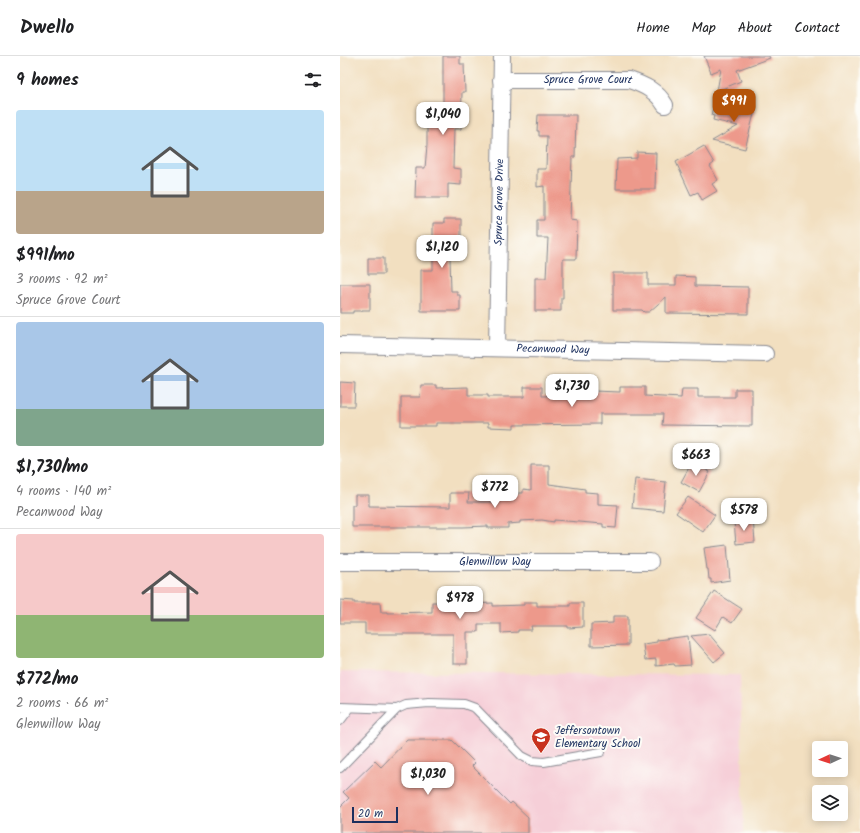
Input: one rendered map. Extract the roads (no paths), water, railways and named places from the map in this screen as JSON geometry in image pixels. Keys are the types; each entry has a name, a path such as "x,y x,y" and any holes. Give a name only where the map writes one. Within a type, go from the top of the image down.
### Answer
{"street":[{"name":"Spruce Grove Drive","path":"497,348 502,56"},
{"name":"Spruce Grove Court","path":"501,80 629,80 642,84 654,92 665,105"},
{"name":"Pecanwood Way","path":"340,345 765,354"},
{"name":"Glenwillow Way","path":"340,562 650,562"}],"lane":[{"path":"340,768 397,709 406,705 429,703 464,704 475,708 522,756 532,761 544,762 601,752"},
{"path":"340,708 397,709"},
{"path":"340,721 350,708"}],"place":[{"name":"Jeffersontown Elementary School","path":"541,754"}]}
